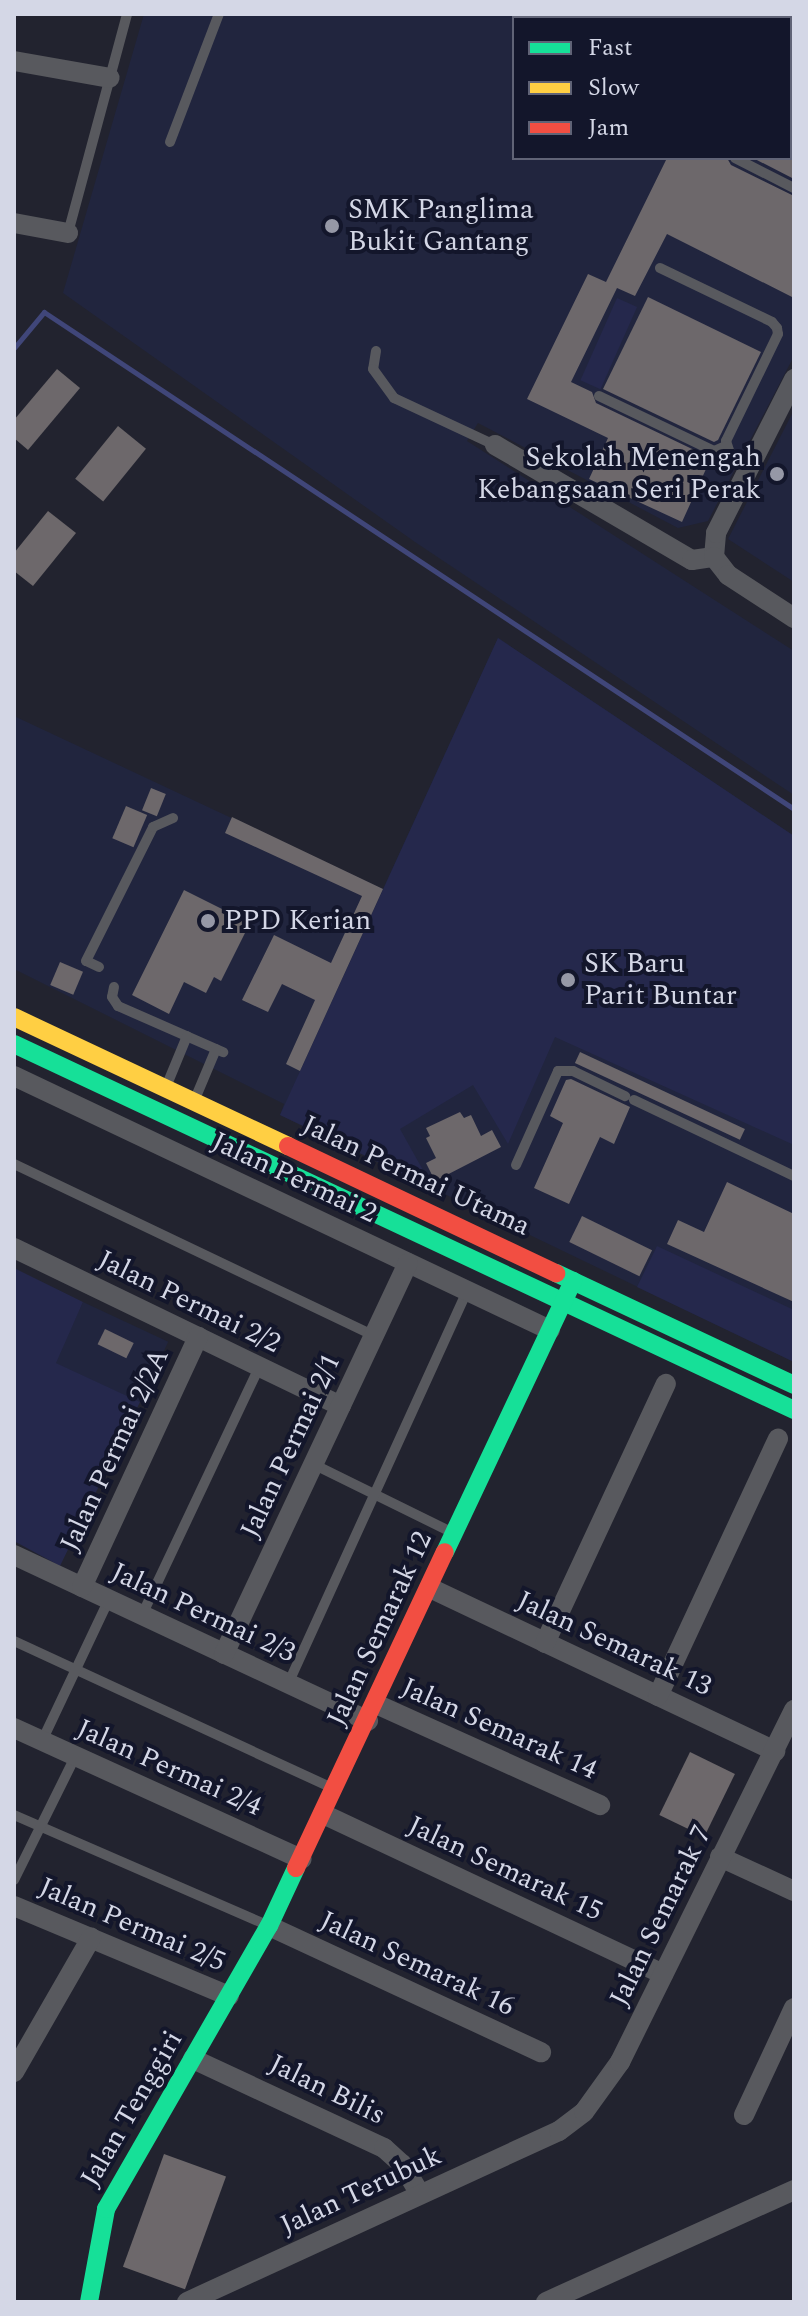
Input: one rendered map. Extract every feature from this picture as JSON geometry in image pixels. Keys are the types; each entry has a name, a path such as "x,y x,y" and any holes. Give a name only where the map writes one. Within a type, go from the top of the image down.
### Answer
{"street":[{"path":"14,61 110,78"},
{"path":"14,223 68,233"},
{"path":"794,379 716,533 714,557 728,575 794,618"},
{"path":"495,445 692,560 714,557"},
{"name":"Jalan Permai Utama","path":"14,1017 794,1385"},
{"name":"Jalan Permai Utama","path":"14,1044 794,1410"},
{"name":"Jalan Permai 2","path":"14,1076 550,1330"},
{"path":"122,1127 145,1079"},
{"name":"Jalan Permai 2/2","path":"14,1248 341,1406"},
{"name":"Jalan Permai 2/1","path":"224,1654 408,1263"},
{"name":"Jalan Semarak 12","path":"229,1996 302,1859 573,1281"},
{"name":"Jalan Permai 2/2A","path":"82,1587 198,1337"},
{"path":"545,1643 666,1384"},
{"path":"658,1696 778,1439"},
{"name":"Jalan Permai 2/3","path":"14,1555 288,1684 372,1713"},
{"name":"Jalan Semarak 13","path":"430,1588 775,1751"},
{"name":"Jalan Semarak 7","path":"559,2131 584,2112 606,2086 794,1710"},
{"name":"Jalan Semarak 14","path":"372,1713 600,1805"},
{"name":"Jalan Permai 2/4","path":"14,1728 302,1859"},
{"name":"Jalan Semarak 15","path":"323,1814 663,1974"},
{"path":"720,1857 794,1891"},
{"name":"Jalan Permai 2/5","path":"14,1906 229,1996"},
{"name":"Jalan Semarak 16","path":"269,1926 541,2052"},
{"path":"14,2072 91,1938"},
{"name":"Jalan Tenggiri","path":"89,2302 106,2209 229,1996"},
{"path":"744,2115 794,2008"},
{"name":"Jalan Bilis","path":"193,2059 384,2148 402,2164 420,2194"},
{"name":"Jalan Terubuk","path":"187,2302 559,2131"},
{"path":"546,2302 794,2190"}],"lane":[{"path":"68,233 127,14"},
{"path":"170,142 219,14"},
{"path":"739,160 794,188"},
{"path":"599,396 714,451 726,446 778,334 777,328 772,322 660,268"},
{"path":"376,351 373,369 394,398 495,445"},
{"path":"726,446 735,457 751,465"},
{"path":"99,967 86,961 139,854 157,823 173,818"},
{"path":"114,987 112,997 118,1006 220,1050 193,1103"},
{"path":"165,1089 187,1036"},
{"path":"516,1165 558,1071 573,1071 794,1176"},
{"path":"14,1164 374,1336"},
{"path":"288,1684 467,1291"},
{"path":"142,1615 259,1367"},
{"path":"313,1464 455,1534"},
{"path":"42,1741 109,1599"},
{"path":"14,1641 335,1790"},
{"path":"14,1880 75,1757"},
{"path":"14,1815 269,1926"}],"shaded area":[{"path":"144,14 794,14 794,356 708,521 678,528 478,423 467,441 794,651 794,795 415,542 63,293"},
{"path":"617,298 637,307 600,389 580,380"},
{"name":"Sekolah Menengah Kebangsaan Seri Perak","path":"794,410 794,582 728,539"},
{"name":"SK Baru Parit Buntar","path":"498,638 794,836 794,1362 280,1115 284,1104 14,969 14,716 383,889"},
{"name":"SK Baru Parit Buntar","path":"498,638 794,836 794,1145 555,1037 508,1144 473,1085 400,1129 433,1188 280,1115"},
{"path":"657,1246 794,1310 794,1362 637,1287"},
{"path":"14,1268 83,1302 56,1363 140,1402 60,1566 14,1541"},
{"path":"83,1302 168,1342 140,1402 55,1363"}],"building":[{"path":"794,158 794,179 757,160"},
{"path":"666,160 728,160 731,165 794,196 794,298 667,234 635,296 617,288 571,382 592,392 596,403 711,458 682,522 589,479 608,438 527,399 588,274 606,282"},
{"path":"648,297 761,352 718,440 714,442 603,389"},
{"path":"57,369 80,388 28,450 14,438 14,420"},
{"path":"118,426 146,449 103,502 75,479"},
{"path":"48,511 76,533 33,586 14,571 14,553"},
{"path":"151,788 166,794 157,816 142,810"},
{"path":"126,806 147,815 133,847 112,838"},
{"path":"232,817 383,889 300,1071 286,1064 315,1000 282,984 268,1012 242,1000 274,935 331,963 362,896 225,833"},
{"name":"PPD Kerian","path":"184,890 250,923 221,981 214,977 206,993 184,982 169,1014 132,995"},
{"path":"60,962 83,972 73,995 50,985"},
{"path":"580,1052 745,1129 740,1140 575,1063"},
{"path":"571,1079 630,1107 614,1144 600,1137 569,1204 534,1188 563,1123 550,1116 566,1080"},
{"path":"460,1112 464,1118 471,1115 481,1136 492,1130 501,1147 435,1181 426,1163 436,1158 426,1138 430,1136 426,1128"},
{"path":"727,1182 794,1214 794,1302 667,1244 678,1220 704,1232"},
{"path":"582,1216 652,1250 639,1276 569,1242"},
{"path":"105,1329 134,1343 126,1358 98,1344"},
{"path":"690,1752 735,1774 704,1837 659,1815"},
{"path":"164,2154 226,2177 185,2289 123,2267"}],"waterway":[{"path":"14,348 44,312 794,809"}],"traffic: fast":[{"path":"14,1044 794,1410"},
{"path":"556,1273 794,1385"},
{"path":"445,1552 573,1281"},
{"path":"89,2302 106,2209 269,1926 296,1868"}],"traffic: slow":[{"path":"14,1017 288,1146"}],"traffic: jam":[{"path":"288,1146 556,1273"},
{"path":"296,1868 445,1552"}],"place":[{"name":"SMK Panglima Bukit Gantang","path":"332,226"},
{"name":"Sekolah Menengah Kebangsaan Seri Perak","path":"777,474"},
{"name":"PPD Kerian","path":"208,921"},
{"name":"SK Baru Parit Buntar","path":"568,980"}]}
